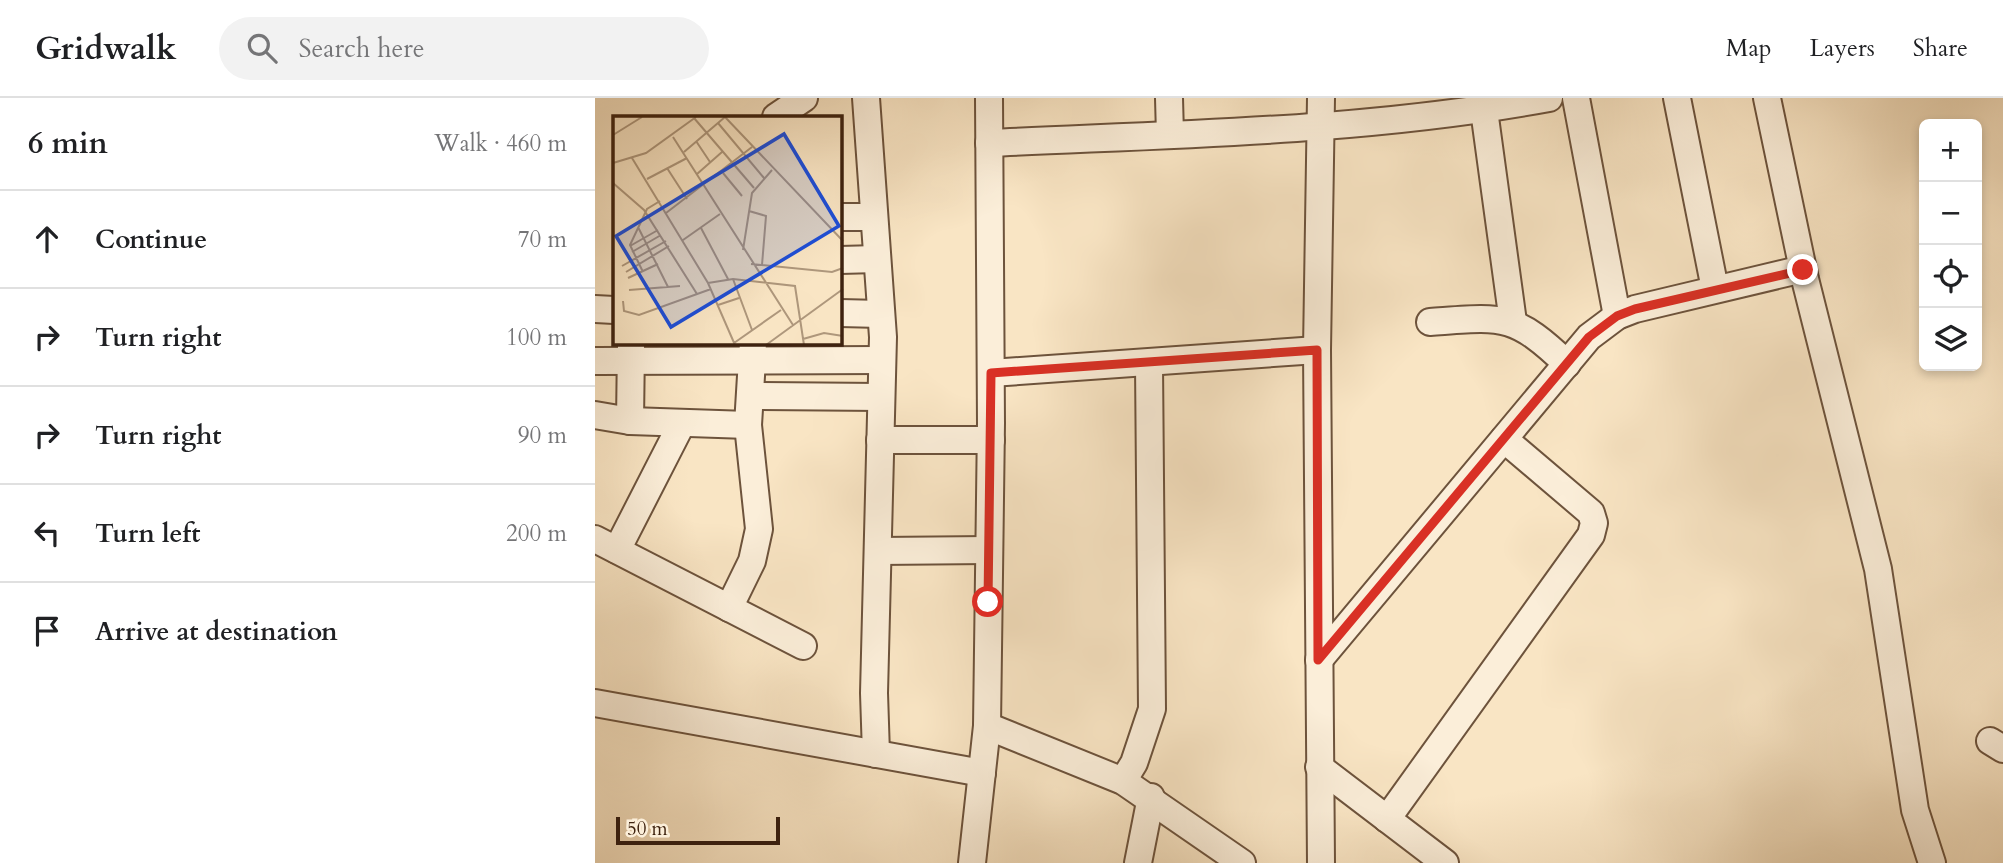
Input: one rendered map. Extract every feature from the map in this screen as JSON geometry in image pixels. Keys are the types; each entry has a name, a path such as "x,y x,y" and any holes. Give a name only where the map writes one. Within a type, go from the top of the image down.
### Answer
{"street":[{"path":"777,116 804,98"},
{"path":"866,98 882,360 874,693 876,754"},
{"path":"972,863 987,726 991,440 989,98"},
{"path":"1169,98 1170,135"},
{"path":"1321,98 1317,350 1321,863"},
{"path":"989,143 1321,127 1484,110 1549,98"},
{"path":"1576,98 1617,316"},
{"path":"1677,98 1715,289"},
{"path":"1767,98 1803,270 1878,569 1915,810 1932,863"},
{"path":"1484,110 1513,322"},
{"path":"842,217 874,217"},
{"path":"842,260 877,260"},
{"path":"1318,660 1589,337 1617,316 1715,289 1803,270"},
{"path":"595,309 613,310"},
{"path":"842,313 881,314"},
{"path":"1430,322 1491,318 1513,322 1542,340 1567,364"},
{"path":"991,373 1149,364 1317,350"},
{"path":"595,361 631,352 752,352 882,360"},
{"path":"629,421 631,352"},
{"path":"729,608 752,561 758,539 748,425 752,352"},
{"path":"1123,781 1134,763 1152,709 1149,364"},
{"path":"750,396 881,397"},
{"path":"595,415 629,421 748,425"},
{"path":"682,423 606,544 803,646"},
{"path":"1387,819 1591,535 1594,523 1591,513 1504,439"},
{"path":"880,440 991,440"},
{"path":"877,551 989,550"},
{"path":"595,703 982,773"},
{"path":"987,726 1123,781 1151,797 1242,863"},
{"path":"1319,767 1445,863"},
{"path":"1138,863 1151,797"}],"route":[{"path":"988,602 991,373 1149,364 1317,350 1318,660 1589,337 1617,316 1635,309 1803,270"}]}
